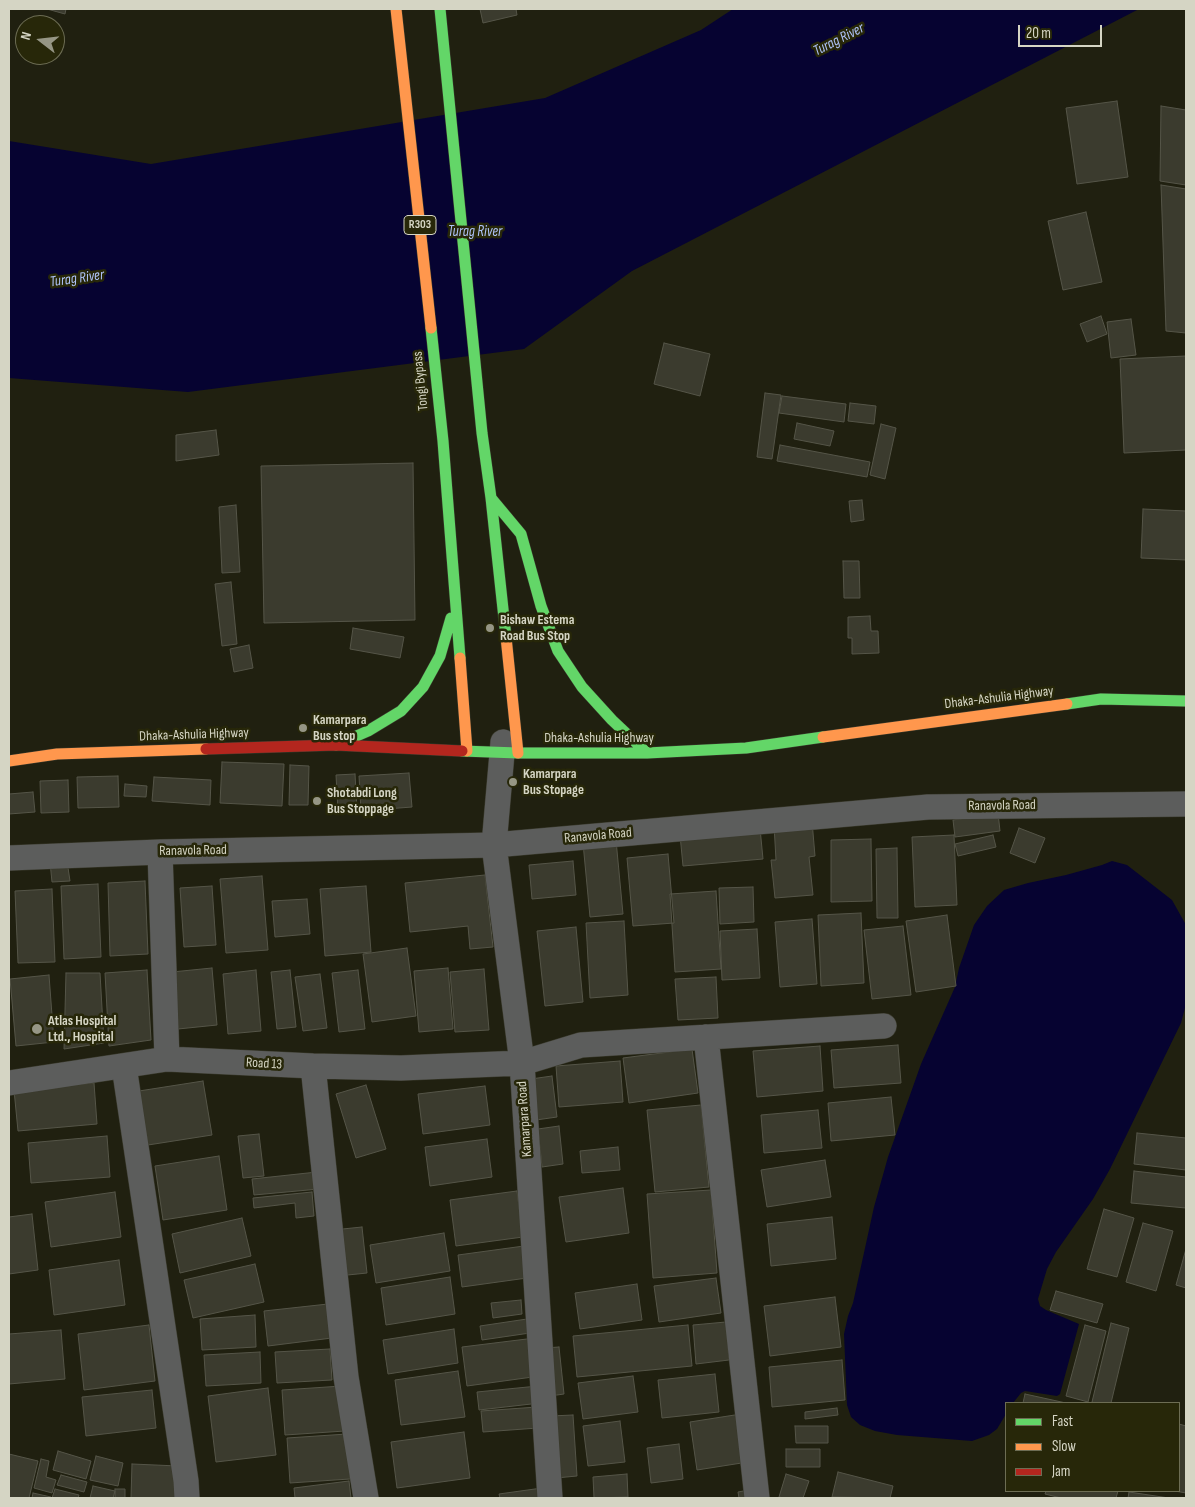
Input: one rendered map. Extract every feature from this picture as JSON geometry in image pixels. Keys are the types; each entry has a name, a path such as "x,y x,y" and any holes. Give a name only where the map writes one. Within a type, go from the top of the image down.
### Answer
{"main road":[{"name":"Tongi Bypass","path":"396,9 443,441 467,751"},
{"path":"440,9 482,433 491,498 510,748"},
{"path":"491,498 521,534 541,606 558,651 582,687 647,754"},
{"path":"336,745 368,732 401,711 423,687 440,656 456,601"},
{"name":"Dhaka-Ashulia Highway","path":"9,761 56,754 336,745 467,751 510,748 647,754 746,748 1101,699 1186,701"}],"street":[{"name":"Kamarpara Road","path":"510,748 494,845 522,1063 550,1498"},
{"name":"Ranavola Road","path":"9,858 160,852 494,845 928,806 1186,804"},
{"path":"160,852 167,1059"},
{"name":"Road 13","path":"9,1083 167,1059 401,1068 522,1063 581,1045 884,1026"},
{"path":"706,1037 757,1498"},
{"path":"124,1066 185,1471 187,1498"},
{"path":"313,1066 346,1377 366,1498"}],"water":[{"name":"Turag River","path":"733,9 1139,9 632,271 524,349 188,392 9,378 9,141 151,164 545,98 701,30"},
{"path":"1112,861 1127,865 1172,900 1186,925 1186,1004 1181,1023 1110,1169 1093,1199 1056,1252 1047,1269 1038,1299 1040,1306 1079,1324 1060,1394 1057,1396 1025,1391 1021,1393 1014,1402 1005,1402 1005,1416 997,1429 989,1435 972,1441 897,1435 875,1431 860,1425 851,1417 847,1405 844,1334 848,1316 853,1303 874,1207 888,1157 921,1064 955,987 959,968 974,925 987,906 1004,890"}],"building":[{"path":"47,9 66,9 65,14"},
{"path":"480,9 516,9 517,15 483,23"},
{"path":"1117,101 1128,177 1077,184 1066,108"},
{"path":"1161,106 1186,110 1186,185 1160,181"},
{"path":"1161,185 1186,189 1186,333 1166,331"},
{"path":"1086,212 1102,282 1063,290 1048,221"},
{"path":"1101,316 1107,334 1087,342 1080,324"},
{"path":"1131,319 1136,355 1111,358 1107,322"},
{"path":"664,343 710,354 700,396 654,384"},
{"path":"1186,356 1186,450 1124,453 1120,359"},
{"path":"765,393 781,395 772,459 757,457"},
{"path":"782,396 846,404 844,422 779,413"},
{"path":"850,403 876,406 874,424 848,421"},
{"path":"797,423 834,431 830,446 794,439"},
{"path":"881,424 896,428 885,479 870,475"},
{"path":"216,430 219,455 176,461 176,435"},
{"path":"780,445 870,462 867,477 777,461"},
{"path":"413,463 415,620 264,623 261,466"},
{"path":"862,500 864,520 851,522 849,501"},
{"path":"236,505 240,572 222,573 219,507"},
{"path":"1143,509 1186,511 1186,560 1141,558"},
{"path":"843,561 859,561 860,598 844,598"},
{"path":"231,582 237,644 222,646 215,584"},
{"path":"870,616 871,631 878,631 879,653 852,654 852,638 848,638 848,617"},
{"path":"353,628 404,637 400,658 350,649"},
{"path":"249,645 253,668 234,672 230,649"},
{"path":"222,762 284,764 282,806 220,803"},
{"path":"290,765 309,766 308,805 289,805"},
{"path":"409,773 412,807 361,811 359,776"},
{"path":"355,774 357,809 338,811 336,775"},
{"path":"118,776 119,807 78,808 77,777"},
{"path":"154,777 211,780 210,805 152,801"},
{"path":"68,780 69,812 41,813 40,781"},
{"path":"125,784 147,786 146,797 124,796"},
{"path":"33,792 35,812 9,814 9,794"},
{"path":"998,813 1000,831 955,837 953,820"},
{"path":"812,821 815,856 809,857 813,895 775,898 771,860 776,860 774,825"},
{"path":"760,828 763,859 683,866 680,835"},
{"path":"1019,828 1045,838 1035,863 1010,853"},
{"path":"954,835 957,905 915,907 912,837"},
{"path":"993,835 996,847 958,856 955,844"},
{"path":"871,839 872,901 831,902 831,840"},
{"path":"616,840 623,914 590,917 583,843"},
{"path":"897,848 898,918 877,918 876,849"},
{"path":"668,854 674,923 633,926 627,858"},
{"path":"67,861 70,881 52,882 50,862"},
{"path":"573,861 576,895 532,899 529,865"},
{"path":"485,875 493,947 470,949 468,926 410,932 405,883"},
{"path":"262,876 268,950 226,953 220,879"},
{"path":"145,881 148,954 110,956 108,883"},
{"path":"98,884 101,957 64,959 61,886"},
{"path":"212,886 216,945 184,947 180,888"},
{"path":"366,886 371,952 325,956 320,889"},
{"path":"753,887 754,922 720,924 719,888"},
{"path":"52,889 55,962 18,963 15,891"},
{"path":"716,891 721,969 675,972 670,894"},
{"path":"307,899 310,934 275,937 272,901"},
{"path":"861,913 864,983 821,986 818,915"},
{"path":"947,915 956,986 916,992 906,921"},
{"path":"812,919 817,984 780,987 775,922"},
{"path":"624,921 628,995 590,998 586,923"},
{"path":"903,926 911,995 872,999 864,930"},
{"path":"576,927 583,1002 545,1006 537,931"},
{"path":"757,929 760,978 722,980 720,931"},
{"path":"407,948 416,1016 372,1022 363,954"},
{"path":"212,968 217,1025 178,1029 172,972"},
{"path":"448,968 453,1029 419,1032 414,971"},
{"path":"484,969 489,1030 455,1032 450,972"},
{"path":"147,970 151,1040 109,1046 105,973"},
{"path":"256,970 261,1031 228,1034 223,974"},
{"path":"290,970 296,1027 277,1029 271,972"},
{"path":"358,970 365,1029 339,1032 332,973"},
{"path":"66,973 100,973 104,1043 64,1049"},
{"path":"320,974 327,1028 303,1031 295,977"},
{"path":"49,975 54,1042 16,1046 10,979"},
{"path":"716,977 718,1018 678,1020 675,979"},
{"path":"898,1045 901,1083 834,1088 831,1050"},
{"path":"820,1046 823,1091 757,1097 753,1051"},
{"path":"692,1049 698,1093 629,1103 623,1058"},
{"path":"620,1061 623,1102 559,1107 556,1066"},
{"path":"552,1076 557,1117 536,1120 531,1079"},
{"path":"203,1081 212,1135 148,1145 139,1091"},
{"path":"94,1083 97,1124 18,1131 14,1090"},
{"path":"366,1085 386,1149 356,1158 336,1094"},
{"path":"485,1086 490,1125 423,1134 418,1094"},
{"path":"891,1097 895,1135 831,1141 828,1103"},
{"path":"701,1105 709,1187 655,1192 647,1110"},
{"path":"818,1110 822,1148 764,1153 761,1115"},
{"path":"559,1126 563,1164 542,1167 538,1129"},
{"path":"1137,1133 1186,1138 1186,1170 1134,1164"},
{"path":"259,1134 264,1176 243,1178 238,1136"},
{"path":"107,1136 110,1177 31,1183 28,1143"},
{"path":"487,1139 492,1177 430,1186 425,1147"},
{"path":"618,1147 620,1170 582,1173 580,1151"},
{"path":"219,1156 227,1210 163,1220 155,1166"},
{"path":"825,1160 831,1197 767,1207 761,1170"},
{"path":"1134,1171 1186,1177 1186,1208 1131,1203"},
{"path":"317,1172 319,1189 254,1195 252,1179"},
{"path":"623,1188 629,1233 566,1242 559,1197"},
{"path":"711,1190 717,1273 653,1278 647,1194"},
{"path":"517,1191 523,1237 456,1246 450,1200"},
{"path":"115,1192 121,1237 51,1247 45,1202"},
{"path":"312,1192 314,1216 296,1218 295,1203 254,1208 253,1198"},
{"path":"1104,1209 1134,1218 1117,1277 1087,1269"},
{"path":"32,1214 38,1270 9,1274 9,1217"},
{"path":"832,1217 836,1259 771,1266 767,1224"},
{"path":"242,1218 251,1256 180,1273 172,1234"},
{"path":"1143,1223 1173,1231 1156,1291 1126,1282"},
{"path":"362,1227 367,1273 338,1276 333,1230"},
{"path":"444,1233 450,1271 376,1283 370,1245"},
{"path":"524,1246 527,1278 462,1287 458,1255"},
{"path":"1186,1249 1186,1288 1176,1285"},
{"path":"119,1260 125,1305 54,1315 49,1270"},
{"path":"255,1264 264,1302 193,1318 184,1280"},
{"path":"450,1277 455,1314 386,1325 381,1288"},
{"path":"716,1278 721,1313 659,1322 654,1286"},
{"path":"637,1284 642,1320 580,1329 575,1293"},
{"path":"1056,1291 1103,1304 1097,1323 1050,1310"},
{"path":"835,1297 841,1347 770,1356 764,1306"},
{"path":"521,1300 522,1314 493,1318 491,1303"},
{"path":"328,1304 332,1338 268,1346 264,1311"},
{"path":"255,1315 256,1347 202,1350 200,1319"},
{"path":"527,1319 530,1333 482,1340 480,1326"},
{"path":"726,1322 729,1360 696,1364 693,1325"},
{"path":"1111,1323 1129,1328 1111,1402 1092,1402"},
{"path":"149,1325 155,1381 84,1390 78,1334"},
{"path":"688,1325 692,1366 577,1377 573,1336"},
{"path":"1085,1325 1106,1331 1088,1402 1066,1396"},
{"path":"454,1329 458,1363 388,1374 383,1340"},
{"path":"61,1330 65,1379 9,1384 9,1334"},
{"path":"535,1338 540,1376 467,1386 462,1347"},
{"path":"559,1347 564,1394 550,1396 545,1348"},
{"path":"330,1349 332,1380 277,1383 275,1352"},
{"path":"260,1352 261,1383 206,1386 204,1355"},
{"path":"842,1360 845,1400 772,1407 769,1367"},
{"path":"458,1371 465,1417 401,1425 395,1380"},
{"path":"715,1374 719,1412 662,1418 658,1380"},
{"path":"633,1376 638,1412 583,1419 578,1383"},
{"path":"342,1386 345,1431 285,1435 282,1390"},
{"path":"538,1386 540,1403 479,1410 477,1392"},
{"path":"268,1388 276,1455 216,1462 208,1396"},
{"path":"152,1390 156,1428 86,1436 82,1397"},
{"path":"1025,1394 1061,1402 1023,1402"},
{"path":"537,1407 538,1428 483,1432 481,1411"},
{"path":"837,1408 838,1415 805,1419 805,1412"},
{"path":"741,1414 748,1462 697,1470 690,1422"},
{"path":"573,1415 577,1476 556,1478 551,1416"},
{"path":"620,1421 625,1462 588,1466 583,1426"},
{"path":"1180,1424 1186,1426 1186,1493 1180,1492"},
{"path":"795,1426 828,1426 828,1443 796,1443"},
{"path":"464,1432 470,1478 397,1488 391,1442"},
{"path":"347,1434 350,1479 290,1483 287,1438"},
{"path":"679,1444 683,1479 651,1483 647,1448"},
{"path":"786,1449 820,1449 820,1467 786,1467"},
{"path":"58,1451 91,1461 86,1479 53,1470"},
{"path":"9,1454 38,1461 29,1498 9,1498"},
{"path":"96,1456 123,1463 118,1486 90,1480"},
{"path":"41,1459 49,1461 46,1477 56,1480 52,1493 34,1488"},
{"path":"132,1464 178,1466 177,1498 131,1498"},
{"path":"838,1472 893,1486 890,1498 832,1497"},
{"path":"627,1474 628,1497 594,1498 593,1477"},
{"path":"786,1474 809,1481 803,1498 779,1497"},
{"path":"61,1475 87,1482 84,1492 57,1485"},
{"path":"349,1481 351,1498 295,1498 294,1488"},
{"path":"93,1486 115,1491 113,1498 90,1498"},
{"path":"542,1488 544,1498 500,1498 499,1494"},
{"path":"55,1489 79,1495 78,1498 52,1498"},
{"path":"115,1489 125,1489 125,1498 115,1498"},
{"path":"749,1490 750,1498 739,1498 738,1492"},
{"path":"1046,1492 1118,1492 1116,1498 1061,1498 1045,1494"},
{"path":"1129,1492 1169,1498 1128,1498"},
{"path":"33,1493 51,1497 51,1498 32,1498"}],"traffic: fast":[{"path":"440,9 482,433 506,637"},
{"path":"431,328 443,441 460,658"},
{"path":"491,498 521,534 541,606 558,651 582,687 612,720 647,753"},
{"path":"336,745 368,731 401,711 423,687 440,656 451,618"},
{"path":"1067,704 1101,699 1186,701"},
{"path":"462,751 647,753 746,748 823,737"}],"traffic: slow":[{"path":"396,9 431,328"},
{"path":"506,637 518,753"},
{"path":"460,658 467,751"},
{"path":"823,737 1067,704"},
{"path":"9,761 57,754 206,749"}],"traffic: jam":[{"path":"206,749 336,745 462,751"}],"place":[{"name":"Bishaw Estema Road Bus Stop","path":"490,628"},
{"name":"Kamarpara Bus stop","path":"303,728"},
{"name":"Kamarpara Bus Stopage","path":"513,782"},
{"name":"Shotabdi Long Bus Stoppage","path":"317,801"},
{"name":"Atlas Hospital Ltd., Hospital","path":"37,1029"}]}
